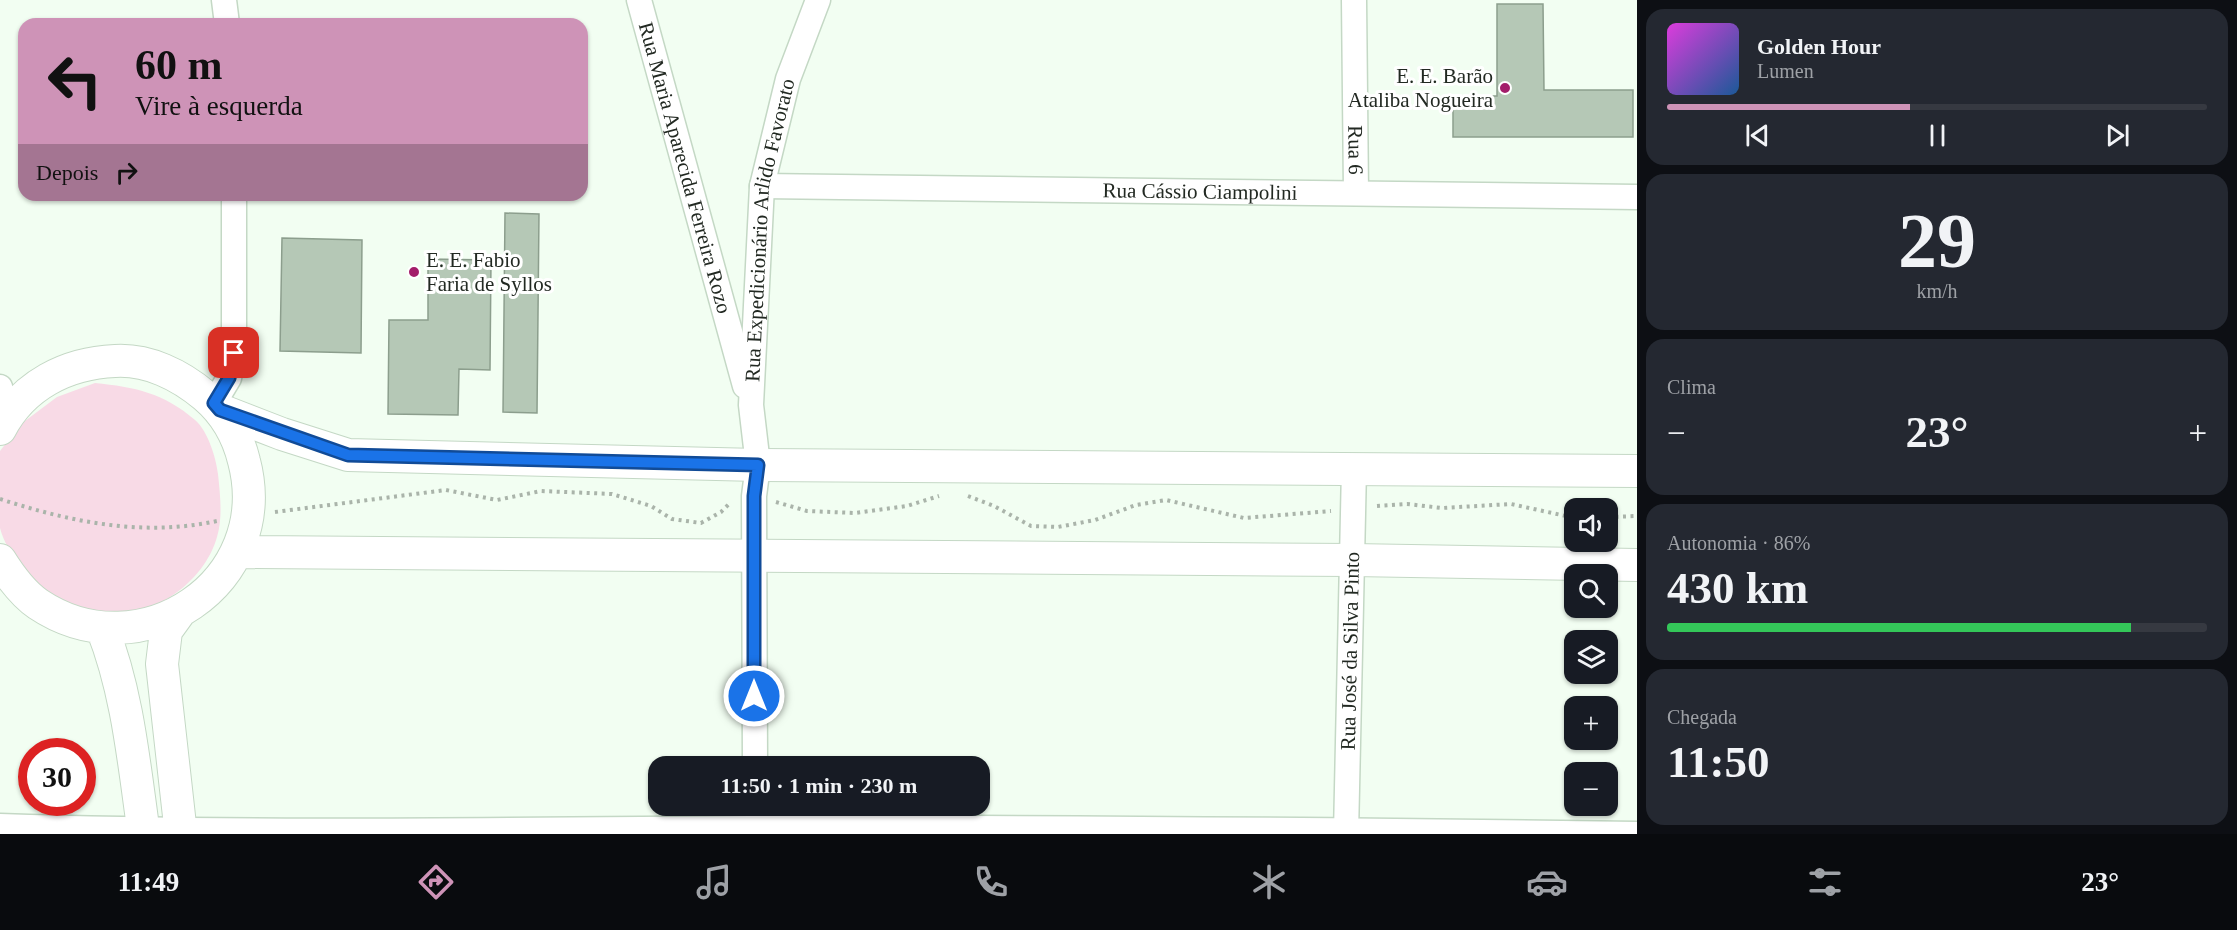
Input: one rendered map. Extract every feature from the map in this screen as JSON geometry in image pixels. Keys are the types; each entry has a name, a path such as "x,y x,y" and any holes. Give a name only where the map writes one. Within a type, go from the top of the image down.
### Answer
{"street":[{"path":"224,0 226,18"},
{"name":"Rua Maria Aparecida Ferreira Rozo","path":"639,0 751,405"},
{"name":"Rua Expedicionário Arlido Favorato","path":"755,756 754,496 758,465 751,405 762,186 788,79 818,0"},
{"name":"Rua 6","path":"1354,0 1356,192"},
{"name":"Rua Cássio Ciampolini","path":"762,186 1637,197"},
{"path":"217,407 229,378 234,353 234,201"},
{"path":"3,410 59,372 91,362 125,360 158,367 188,382 217,407 239,442 249,478 249,515 237,552 213,588 179,614 166,631 162,664 181,833"},
{"path":"217,407 348,455 758,465 1637,471"},
{"name":"Rua José da Silva Pinto","path":"1346,832 1354,468"},
{"path":"237,552 1353,560 1637,565"},
{"path":"0,560 12,579 37,603 68,620 102,628 141,626 179,614"},
{"path":"102,628 118,680 133,748 144,833"},
{"path":"0,826 181,833 755,823 1637,834"}],"path":[{"path":"0,499 43,513 90,523 147,529 194,526 249,515 446,490 497,500 541,491 612,494 651,506 672,519 701,523 721,512 733,501 754,496 807,511 855,513 907,506 938,496 947,496"},
{"path":"966,495 994,506 1031,526 1058,527 1095,520 1136,505 1166,500 1244,518 1407,504 1442,507 1511,504 1564,516"},
{"path":"1618,517 1637,516"}],"shaded area":[{"path":"95,383 136,389 160,397 195,420 204,431 213,453 218,474 221,506 219,529 210,554 189,583 158,604 141,611 103,617 66,604 53,596 13,556 0,528 0,451 21,424 57,397"}],"building":[{"path":"1497,4 1543,4 1544,90 1633,90 1633,137 1453,137 1453,96 1497,96"},
{"path":"505,213 539,214 537,413 503,412"},
{"path":"282,238 362,240 361,353 280,351"},
{"path":"428,259 491,260 490,370 459,369 458,415 388,414 389,320 428,320"}],"place":[{"name":"E. E. Barão Ataliba Nogueira","path":"1505,88"},
{"name":"E. E. Fabio Faria de Syllos","path":"414,272"}],"route":[{"path":"234,353 229,378 214,403 220,410 282,434 348,455 758,465 754,496 754,696"}]}
